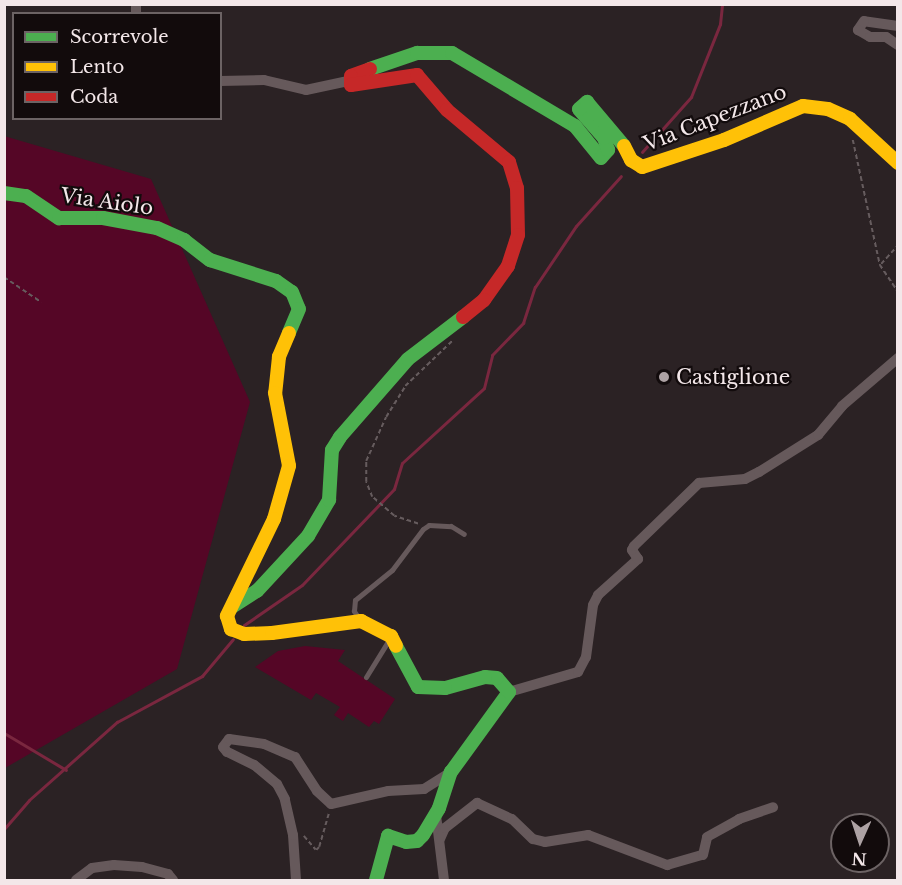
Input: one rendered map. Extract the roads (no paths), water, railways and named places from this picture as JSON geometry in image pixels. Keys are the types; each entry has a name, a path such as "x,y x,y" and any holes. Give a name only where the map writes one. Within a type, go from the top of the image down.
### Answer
{"street":[{"path":"897,27 864,21 858,30 870,37 886,37 897,45"},
{"name":"Via Capezzano","path":"348,81 358,72 417,53 452,53 574,126 601,158 608,150 604,138 579,109 587,102 621,139 631,160 642,167 724,140 803,106 820,107 850,119 897,163"},
{"path":"222,81 264,80 306,90 348,81 359,86 412,76 422,80 447,110 509,162 517,188 518,235 508,266 484,300 408,359 340,437 332,450 329,500 308,536 257,591 232,607 227,616 231,629 244,634 362,621 391,636 418,687 445,687 484,677 497,678 509,692"},
{"name":"Via Aiolo","path":"4,193 26,196 59,218 103,218 157,228 184,240 210,260 276,281 292,291 299,309 279,357 274,393 290,466 274,519 232,607"},
{"path":"376,880 388,836 417,841 436,815 451,772 509,692 578,672 586,657 593,604 598,595 638,559 632,550 634,546 699,483 745,480 818,435 842,406 897,358"},
{"path":"296,880 294,835 277,784 254,765 227,752 225,743 239,738 295,756 317,791 332,804 388,791 424,789 451,772"},
{"path":"440,839 445,828 477,803 512,819 533,839 545,842 588,835 667,865 703,855 707,837 739,819 772,807"},
{"path":"436,815 444,880"},
{"path":"76,880 92,868 114,865 142,867 168,874 173,880"}],"lane":[{"path":"362,621 354,611 355,600 392,570 423,529 429,525 451,526 464,534"},
{"path":"366,677 391,636"}],"waterway":[{"path":"642,152 691,97 720,24 722,4"},
{"path":"244,625 302,585 394,489 402,463 484,388 492,355 523,323 535,287 576,226 621,176"},
{"path":"4,829 29,800 117,722 202,676 233,639"},
{"path":"4,733 66,770"}],"place":[{"name":"Castiglione","path":"664,377"}]}
